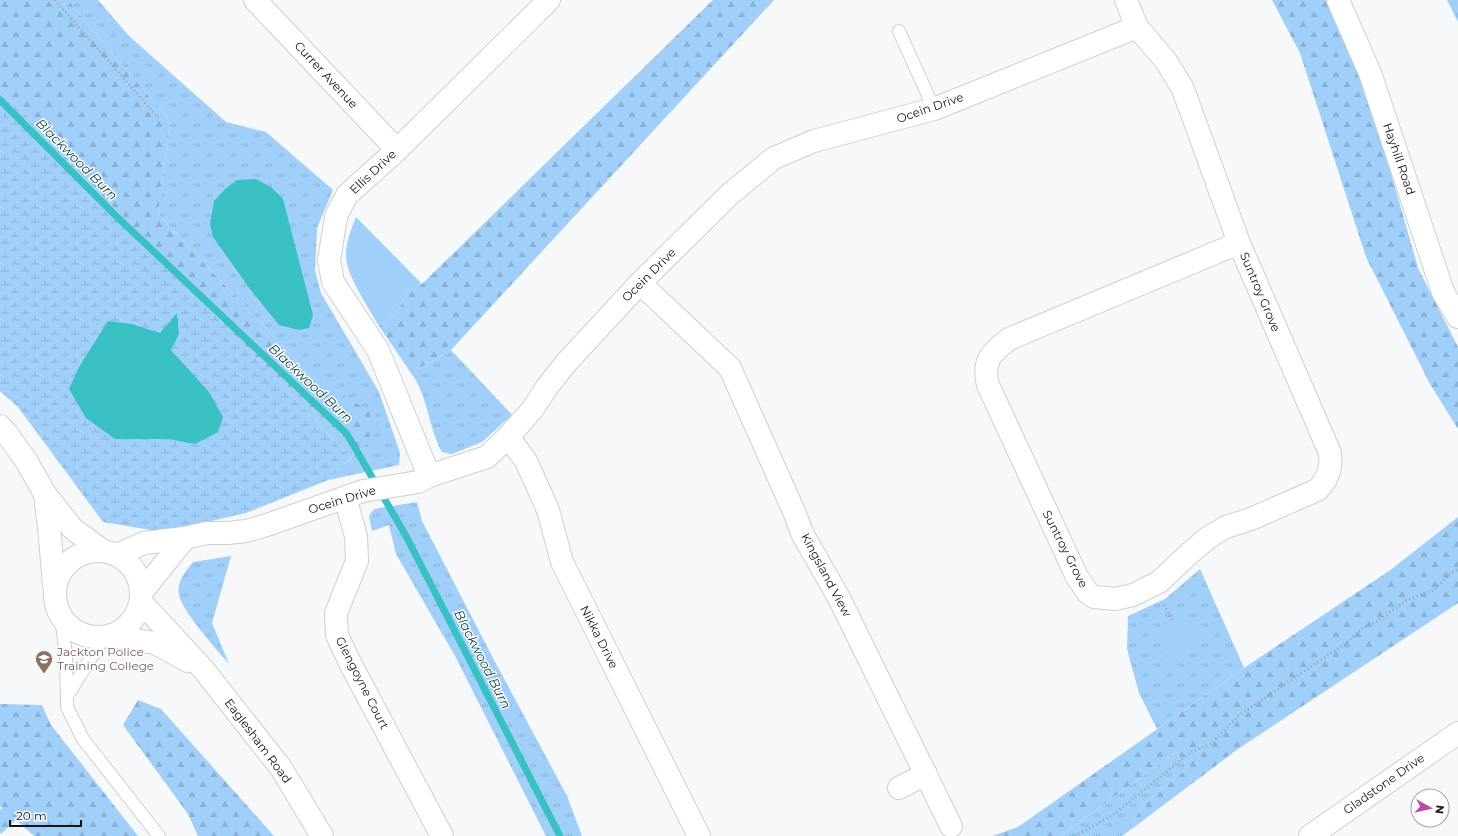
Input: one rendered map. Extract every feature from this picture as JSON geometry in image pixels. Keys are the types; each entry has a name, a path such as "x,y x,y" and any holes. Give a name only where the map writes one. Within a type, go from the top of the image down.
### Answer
{"street":[{"name":"Currer Avenue","path":"255,0 397,150"},
{"name":"Ellis Drive","path":"429,476 378,350 334,282 329,260 331,238 337,214 347,195 397,150 549,0"},
{"name":"Suntroy Grove","path":"1126,0 1137,27 1166,61 1183,89 1239,243 1330,453 1331,460 1328,475 1323,484 1312,493 1251,519 1226,527 1209,537 1159,582 1133,595 1118,599 1094,597 1088,593 1077,577 1033,485 988,385 985,374 990,357 995,350 1009,339 1239,243"},
{"name":"Hayhill Road","path":"1338,0 1370,73 1442,292 1458,317"},
{"name":"Ocein Drive","path":"110,553 144,544 186,538 207,533 228,533 267,525 354,494 418,482 429,476 487,456 508,437 532,410 547,387 566,364 640,283 730,194 774,158 814,141 934,109 1137,27"},
{"name":"Kingsland View","path":"640,283 730,368 802,533 840,600 951,826"},
{"path":"0,426 27,462 45,494 73,529 110,553 128,562 137,574 141,587 141,597 136,615 131,623 123,630 107,637"},
{"name":"Nikka Drive","path":"508,437 526,461 548,510 562,562 698,836"},
{"path":"45,494 57,607 60,616 67,624 74,631 94,638 107,637 156,643 203,669"},
{"name":"Glengoyne Court","path":"354,494 357,560 336,612 336,635 442,836"},
{"path":"141,597 186,538"},
{"path":"55,593 58,579 65,566 75,557 88,552 110,553"},
{"name":"Eaglesham Road","path":"141,597 203,669 281,768 322,836"},
{"name":"Gladstone Drive","path":"1310,836 1458,733"},
{"path":"900,788 926,774"}],"lane":[{"path":"899,31 934,109"},
{"path":"60,616 66,655 67,707 83,739 159,836"},
{"path":"67,696 107,637"}],"path":[{"path":"55,0 160,120"},
{"path":"1075,836 1113,815 1191,752 1211,744 1238,716 1349,641 1361,629 1378,621 1407,600 1434,590 1458,568"}],"green space":[{"path":"0,0 69,0 74,8 170,121 158,214 306,371 381,419 361,449 351,458 0,88"},
{"path":"69,0 98,0 129,36 226,122 266,132 333,190 317,228 315,271 321,293 379,392 400,453 399,465 328,480 361,449 380,419 306,371 158,214 170,121 74,8"},
{"path":"713,0 774,0 451,350 411,373 379,326 396,315 407,293 422,284"},
{"path":"1272,0 1327,0 1373,110 1418,268 1458,347 1458,429 1430,384 1366,257 1300,53"},
{"path":"1447,0 1458,0 1458,22"},
{"path":"0,88 351,458 328,480 246,513 163,532 103,522 18,407 0,391"},
{"path":"356,217 422,284 407,293 396,315 379,326 354,282 347,264 347,246"},
{"path":"451,350 512,415 482,442 452,454 442,452 437,442 425,401 417,382 411,373"},
{"path":"417,502 422,521 567,796 582,836 546,836 455,656 396,554 389,525 372,531 369,516 374,509"},
{"path":"1458,517 1458,603 1238,749 1129,831 1142,805 1189,767 1176,752 1060,836 992,836 1018,827 1244,668 1389,571"},
{"path":"231,556 212,623 229,664 186,611 178,590 182,577 193,562"},
{"path":"1200,569 1244,668 1157,729 1139,693 1127,649 1128,616 1165,599"},
{"path":"1188,614 1203,642 1169,660 1154,632"},
{"path":"138,700 161,709 274,836 198,836 188,814 123,725"},
{"path":"0,704 42,705 51,725 138,836 34,836 16,820 1,834"},
{"path":"1176,752 1189,767 1142,805 1129,831 1122,836 1060,836"}],"shaded area":[{"path":"256,179 272,188 283,199 313,315 309,328 299,330 279,325 250,289 213,237 210,224 214,201 225,189 237,180"},
{"path":"177,313 179,334 171,350 209,392 223,417 218,432 195,444 169,439 115,439 86,418 69,389 79,367 108,321 132,324 160,333"}],"waterway":[{"name":"Blackwood Burn","path":"0,100 115,215 347,434 406,536 560,836"}],"place":[{"name":"Jackton Police Training College","path":"44,674"}]}
